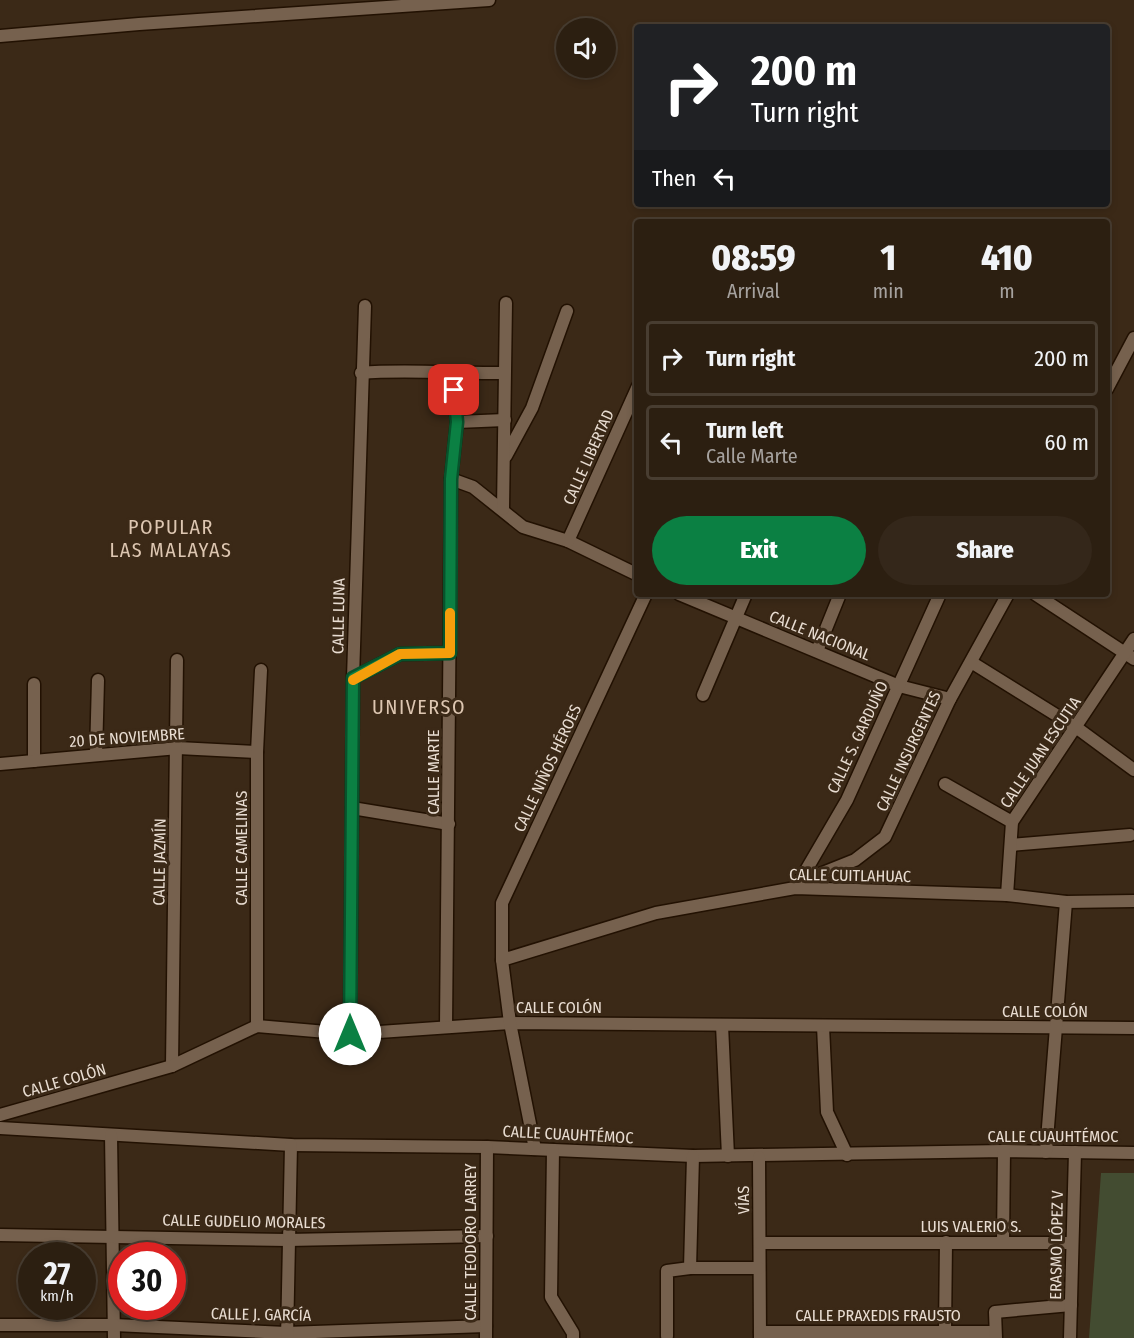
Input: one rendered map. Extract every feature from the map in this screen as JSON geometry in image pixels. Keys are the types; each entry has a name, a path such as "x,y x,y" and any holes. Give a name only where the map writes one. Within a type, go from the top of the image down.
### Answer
{"street":[{"path":"0,36 150,23 489,0"},
{"path":"503,509 506,303"},
{"name":"CALLE LUNA","path":"350,1034 353,678 364,306"},
{"path":"504,459 532,408 567,311"},
{"path":"1110,383 1134,338"},
{"path":"361,373 403,370 452,374 504,373"},
{"name":"CALLE MARTE","path":"446,1028 451,479 457,422 452,374"},
{"name":"CALLE LIBERTAD","path":"568,541 634,395"},
{"path":"457,422 505,420"},
{"path":"451,479 473,487 523,527 568,541 634,573"},
{"name":"CALLE NIÑOS HÉROES","path":"535,1149 510,1023 502,960 502,903 645,597"},
{"name":"CALLE NACIONAL","path":"686,597 898,686 950,699"},
{"path":"703,695 745,597"},
{"path":"817,651 839,597"},
{"name":"CALLE S. GARDUÑO","path":"797,885 847,800 939,597"},
{"name":"CALLE INSURGENTES","path":"797,885 855,860 885,837 950,699 1006,597"},
{"path":"1040,597 1130,656"},
{"name":"CALLE JUAN ESCUTIA","path":"1007,895 1012,822 1130,656 1134,639"},
{"path":"353,678 400,654 450,653"},
{"name":"CALLE JAZMÍN","path":"172,1066 178,748 177,660"},
{"path":"971,662 1077,728 1134,770"},
{"name":"CALLE CAMELINAS","path":"257,1026 258,752 261,670"},
{"path":"96,755 98,680"},
{"path":"34,684 34,761"},
{"name":"20 DE NOVIEMBRE","path":"0,764 178,748 258,752"},
{"path":"945,784 1012,822"},
{"path":"352,808 449,825"},
{"path":"1011,845 1130,836"},
{"name":"CALLE CUITLAHUAC","path":"502,960 656,913 797,885 1007,895 1065,902 1134,901"},
{"path":"1046,1152 1065,902"},
{"name":"CALLE COLÓN","path":"0,1116 172,1066 257,1026 350,1034 510,1023 1134,1028"},
{"path":"722,1024 728,1156"},
{"path":"823,1026 827,1112 847,1155"},
{"name":"CALLE CUAUHTÉMOC","path":"0,1128 291,1145 487,1146 693,1156 759,1157 1004,1151 1134,1153"},
{"path":"111,1135 114,1332"},
{"path":"286,1336 291,1145"},
{"name":"CALLE TEODORO LARREY","path":"486,1332 487,1146"},
{"path":"553,1150 551,1296 573,1333 573,1338"},
{"path":"1003,1242 1004,1151"},
{"name":"ERASMO LÓPEZ V","path":"1070,1338 1074,1152"},
{"path":"690,1268 693,1156"},
{"name":"VÍAS","path":"759,1157 760,1335"},
{"name":"CALLE GUDELIO MORALES","path":"0,1235 288,1240 487,1236"},
{"path":"945,1331 946,1242"},
{"name":"LUIS VALERIO S.","path":"760,1243 1072,1243"},
{"path":"667,1336 667,1271 690,1268 759,1268"},
{"path":"996,1335 995,1312 1071,1305"},
{"name":"CALLE J. GARCÍA","path":"0,1325 114,1332 286,1336 486,1332"},
{"name":"CALLE PRAXEDIS FRAUSTO","path":"760,1335 900,1335 945,1331 996,1335"}],"green space":[{"path":"1101,1173 1134,1173 1134,1338 1089,1338"}],"slow traffic":[{"path":"353,680 400,654 450,653 450,613"}],"district":[{"name":"POPULAR LAS MALAYAS","path":"171,538"},
{"name":"UNIVERSO","path":"419,707"}],"route":[{"path":"350,1034 353,678 400,654 450,653 451,479 457,422 454,390"}]}
